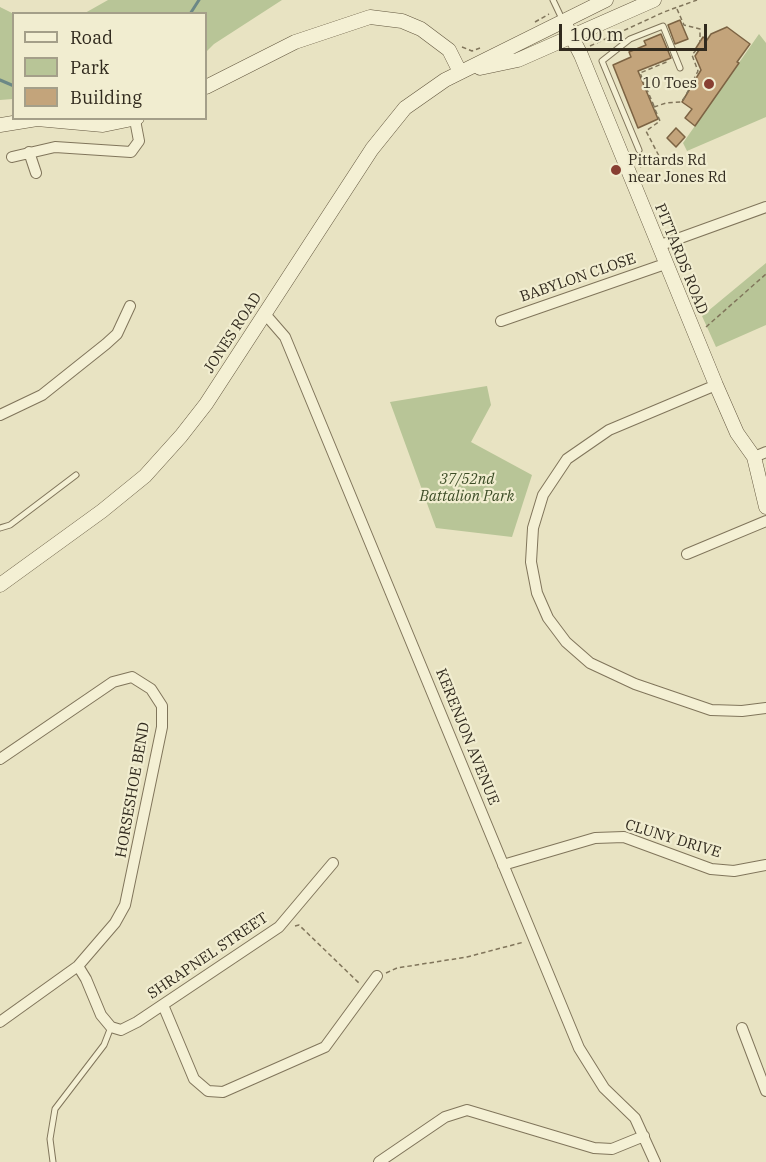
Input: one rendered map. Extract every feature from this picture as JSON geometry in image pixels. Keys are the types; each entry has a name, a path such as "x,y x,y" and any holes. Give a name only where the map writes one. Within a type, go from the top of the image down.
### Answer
{"main road":[{"name":"JONES ROAD","path":"0,585 102,511 144,476 206,404 385,130 424,92 561,16 606,0"},
{"name":"JONES ROAD","path":"460,72 518,60 654,0"},
{"name":"PITTARDS ROAD","path":"561,16 572,37 737,434 760,455 766,507"},
{"path":"207,86 295,42 370,17 402,21 428,34 449,50 460,72"},
{"path":"0,125 37,120 103,125 130,120"}],"street":[{"path":"12,157 55,147 125,154 138,145 136,120"},
{"path":"29,152 36,173"},
{"path":"658,246 766,207"},
{"name":"BABYLON CLOSE","path":"501,321 665,264"},
{"path":"0,415 42,395 106,344 117,334 130,306"},
{"name":"KERENJON AVENUE","path":"265,314 285,337 579,1048 604,1088 635,1118 655,1162"},
{"path":"716,385 609,430 567,459 543,495 533,528 531,562 537,593 548,618 566,642 590,663 635,684 711,710 742,711 766,708"},
{"path":"687,554 766,521"},
{"name":"HORSESHOE BEND","path":"0,759 113,682 132,677 151,689 162,706 159,738 125,905 115,923 78,966 0,1022"},
{"name":"CLUNY DRIVE","path":"503,865 595,838 624,837 711,869 734,871 766,865"},
{"name":"SHRAPNEL STREET","path":"111,1027 121,1029 162,1005 279,927 333,863"},
{"path":"78,966 101,1015 111,1027"},
{"path":"162,1005 194,1079 208,1091 223,1092 325,1047 376,976"},
{"path":"742,1028 766,1091"},
{"path":"379,1162 394,1157 445,1117 467,1110 594,1148 612,1149 644,1136"}],"lane":[{"path":"553,0 561,16"},
{"path":"639,150 602,61 630,39 663,26 680,68"},
{"path":"0,528 10,525 76,475"},
{"path":"52,1162 50,1139 55,1109 104,1045 111,1027"}],"path":[{"path":"676,8 684,25 700,29 700,42"},
{"path":"532,26 542,16 561,16"},
{"path":"449,50 456,45 472,51 488,45"},
{"path":"639,167 659,156 646,131 660,120 640,73 676,58 692,55 697,49"},
{"path":"654,107 681,102 685,98 698,71 692,55"},
{"path":"705,328 766,274"},
{"path":"279,927 299,925 366,990"},
{"path":"376,976 397,968 467,957 534,939"}],"green space":[{"path":"108,0 282,0 214,44 207,51 207,12 87,12"},
{"path":"0,7 12,13 12,99 0,100"},
{"path":"759,34 766,43 766,117 687,151 683,143"},
{"path":"766,263 766,325 716,347 702,316"},
{"name":"37/52nd Battalion Park","path":"487,386 491,405 471,442 532,475 512,537 436,528 390,402"}],"building":[{"path":"680,20 688,39 675,44 668,25"},
{"name":"10 Toes","path":"727,27 750,44 695,126 685,118 692,109 682,102 701,70 695,56 699,50 696,48 703,37 707,40 711,34"},
{"path":"661,34 671,58 638,71 658,119 638,128 613,65 631,57 629,52 646,45 644,41"},
{"path":"676,128 685,137 676,147 667,138"}],"waterway":[{"path":"191,12 199,0"},
{"path":"0,80 12,85"}],"place":[{"name":"10 Toes","path":"709,84"},
{"name":"Pittards Rd near Jones Rd","path":"616,170"}]}
